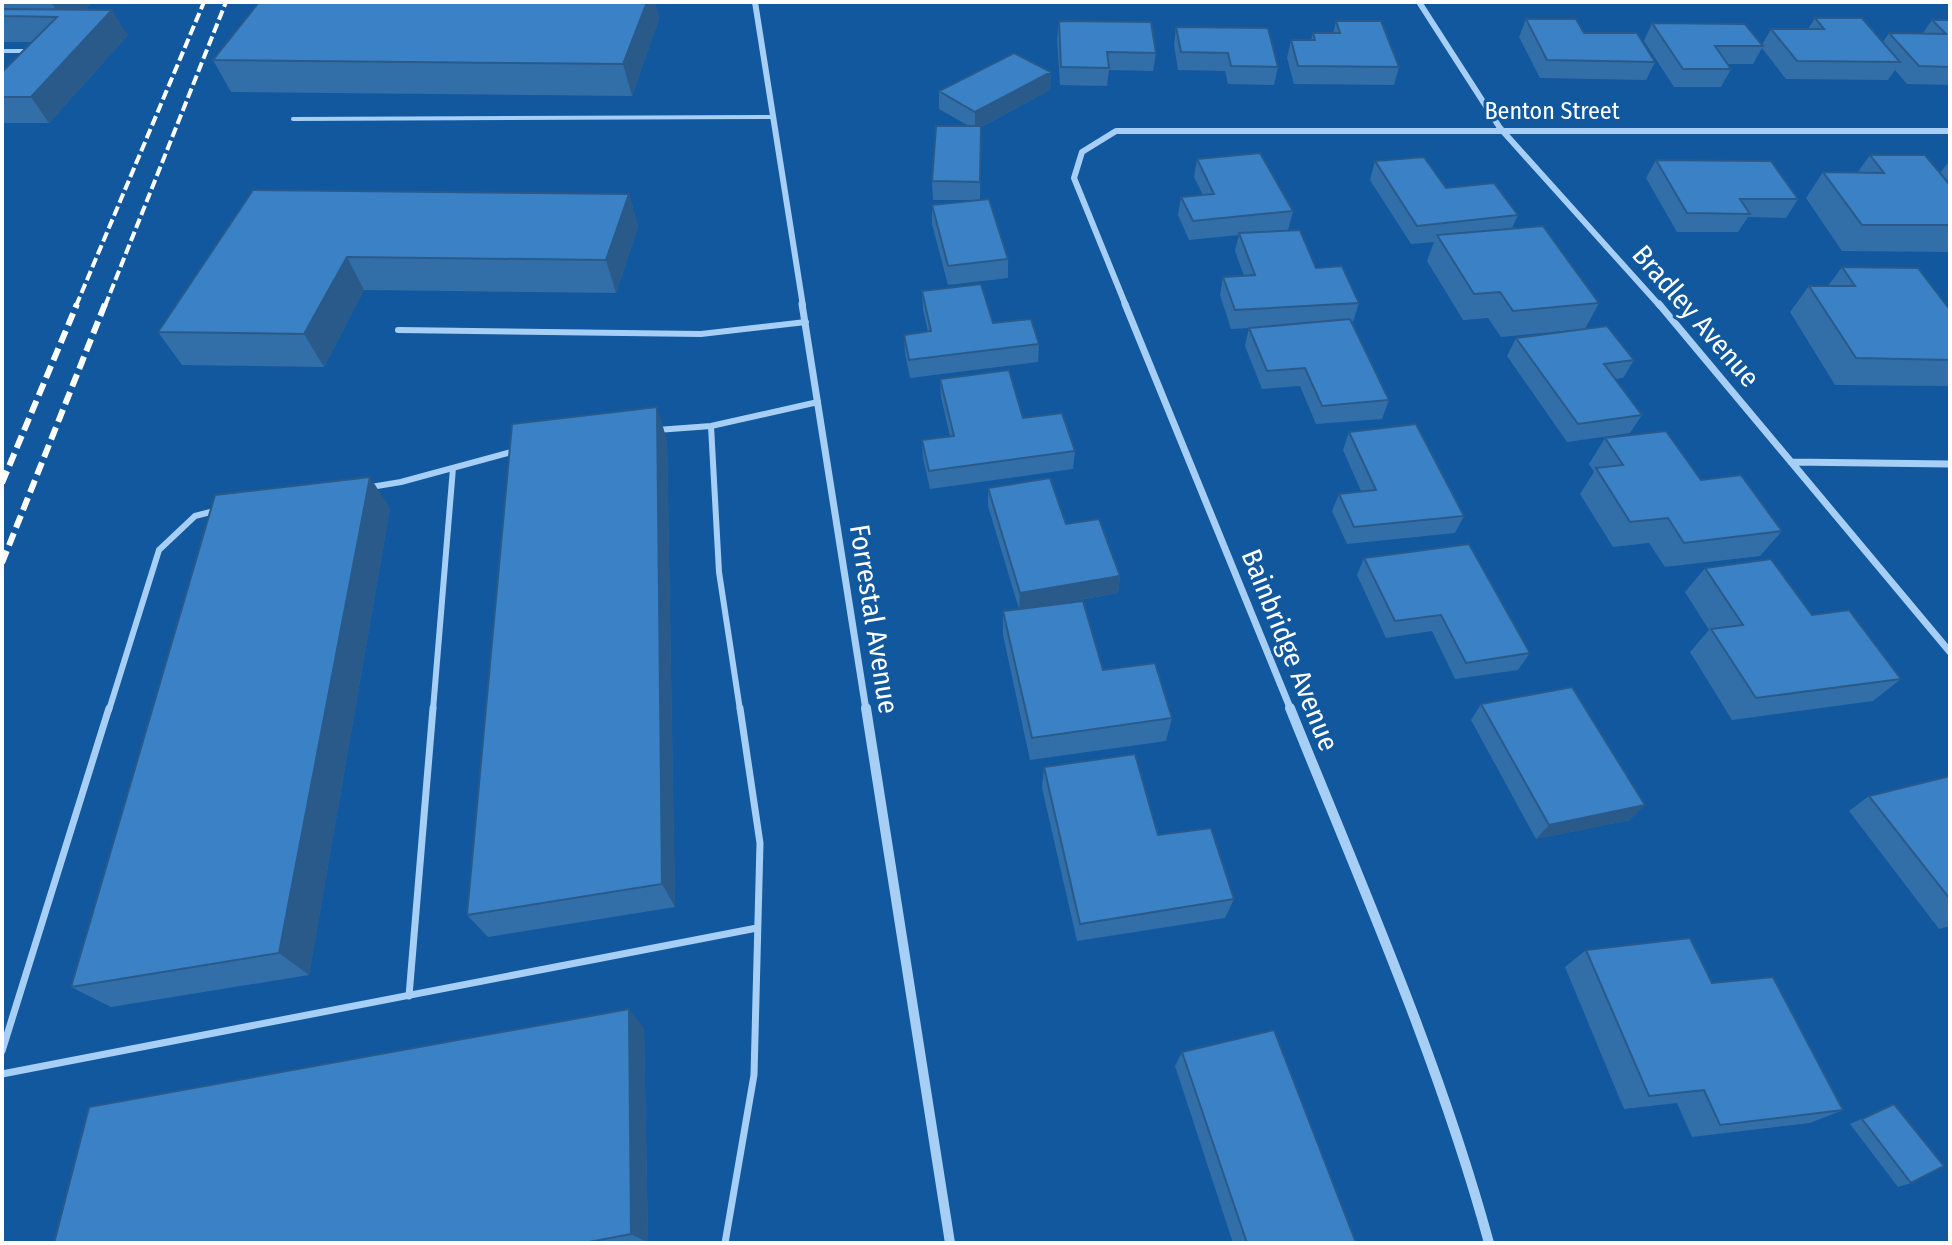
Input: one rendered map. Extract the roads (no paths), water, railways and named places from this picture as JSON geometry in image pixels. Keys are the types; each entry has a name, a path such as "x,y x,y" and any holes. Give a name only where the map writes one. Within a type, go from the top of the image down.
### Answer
{"street":[{"name":"Forrestal Avenue","path":"755,2 950,1243"},
{"name":"Bradley Avenue","path":"1419,2 1500,128 1665,311 1950,652"},
{"name":"Benton Street","path":"1155,129 1950,131"},
{"name":"Bainbridge Avenue","path":"1155,129 1116,131 1082,152 1074,178 1373,913 1469,1170 1489,1243"},
{"path":"1791,462 1950,464"}],"lane":[{"path":"2,51 41,51"},
{"path":"293,119 773,117"},
{"path":"398,330 701,334 806,322"},
{"path":"646,431 711,426 818,402"},
{"path":"711,426 719,572 760,843 754,1075 725,1243"},
{"path":"356,489 401,482 519,450"},
{"path":"409,996 453,468"},
{"path":"2,1051 159,550 195,516 222,509"},
{"path":"2,1074 757,928"}],"railway":[{"path":"76,306 204,2"},
{"path":"105,306 226,2"},
{"path":"2,483 77,304"},
{"path":"2,563 105,304"}]}
